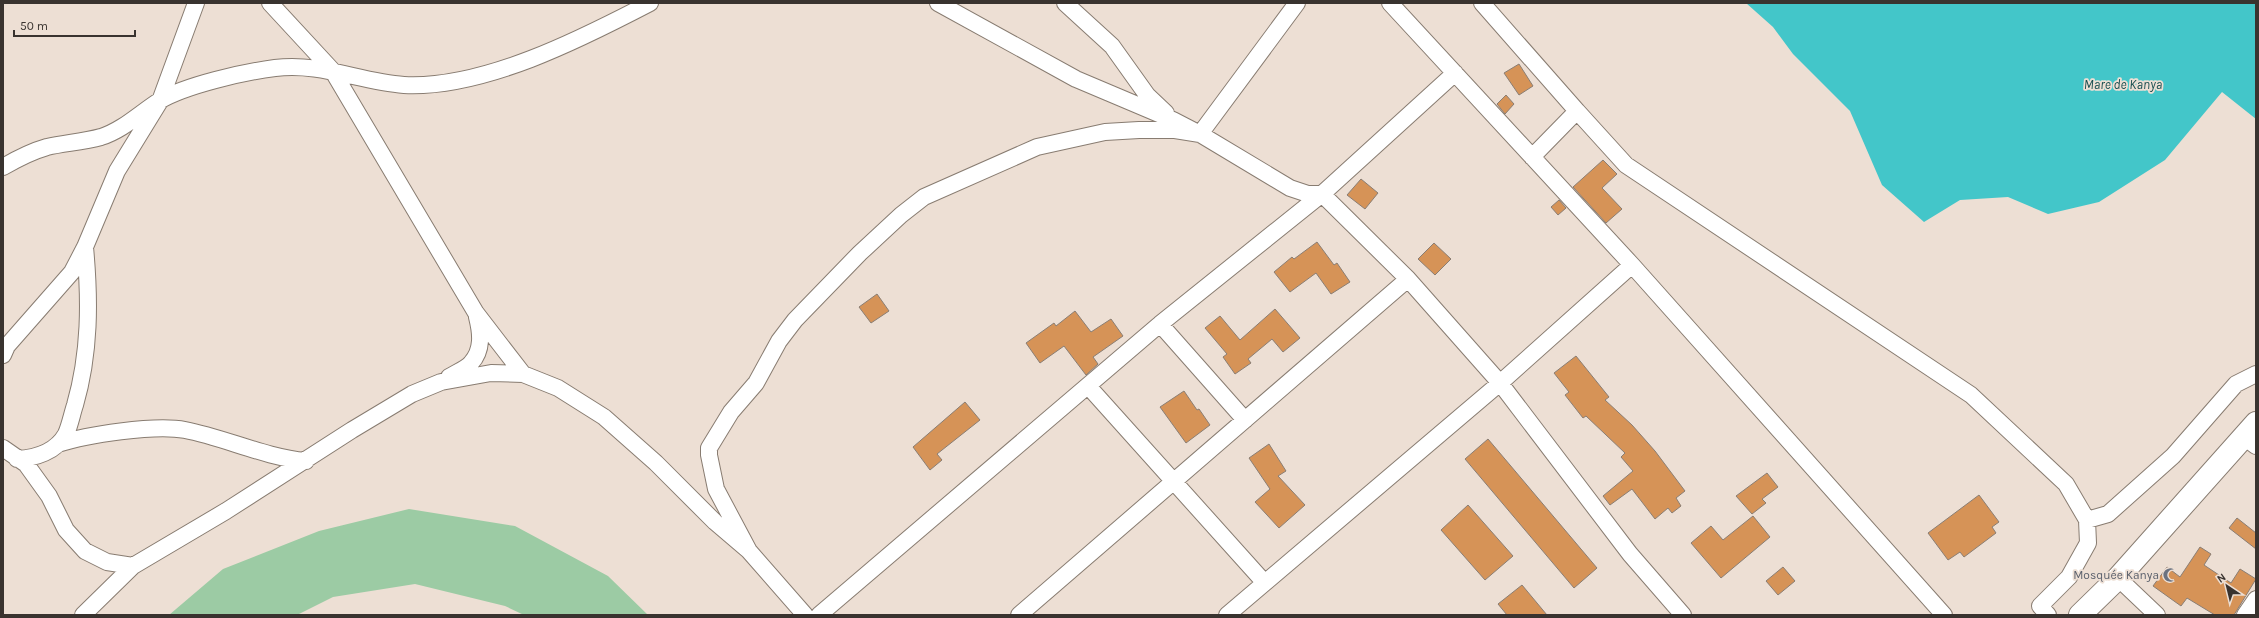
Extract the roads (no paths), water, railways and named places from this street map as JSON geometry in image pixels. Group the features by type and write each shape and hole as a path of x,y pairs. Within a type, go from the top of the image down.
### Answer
{"highway":[{"path":"2080,615 2118,578 2252,435"}],"street":[{"path":"3,355 7,346 72,272 86,247 117,171 160,100 196,3"},
{"path":"270,3 332,70 476,313 523,374"},
{"path":"286,3 298,33"},
{"path":"3,168 45,148 102,137 132,121 160,100 183,90 275,68 306,66 402,85 429,85 459,80 505,68 554,49 650,3"},
{"path":"938,3 1076,79 1173,120 1200,134 1290,188 1308,194 1322,194 1408,280 1500,383 1630,554 1683,615"},
{"path":"1065,3 1112,46 1147,95 1173,120"},
{"path":"1200,134 1297,3"},
{"path":"1390,3 1632,265 1944,615"},
{"path":"1482,3 1626,165 1971,395 2066,484 2087,520 2088,543 2069,578 2040,606 2048,615"},
{"path":"819,615 1160,324 1322,194 1455,73"},
{"path":"1532,157 1577,111"},
{"path":"749,551 716,489 709,448 731,412 756,383 779,340 795,320 901,215 924,197 1037,147 1104,132 1174,130 1200,134"},
{"path":"58,444 66,434 86,355 89,318 86,247"},
{"path":"1227,615 1500,383 1632,265"},
{"path":"1019,615 1408,280"},
{"path":"83,615 133,566 306,461 352,430 406,398 441,382 471,364 480,348 482,334 476,313"},
{"path":"1160,324 1245,420"},
{"path":"441,382 491,373 523,374 558,388 604,416 656,463 715,522 749,551 805,615"},
{"path":"2087,520 2108,514 2172,456 2236,384 2256,374"},
{"path":"1088,386 1264,582"},
{"path":"17,459 34,458 58,444 104,434 148,430 184,430 285,459 306,461"},
{"path":"3,448 26,464 40,482 66,530 85,551 107,562 133,566"},
{"path":"2118,578 2157,615"},
{"path":"2245,615 2256,599"}],"water":[{"name":"Mare de Kanya","path":"1746,3 2256,3 2256,119 2222,92 2165,160 2099,202 2048,214 2008,197 1960,200 1924,222 1882,185 1850,111 1793,54 1773,27"}],"place":[{"name":"Mosquée Kanya","path":"2170,575"}]}
